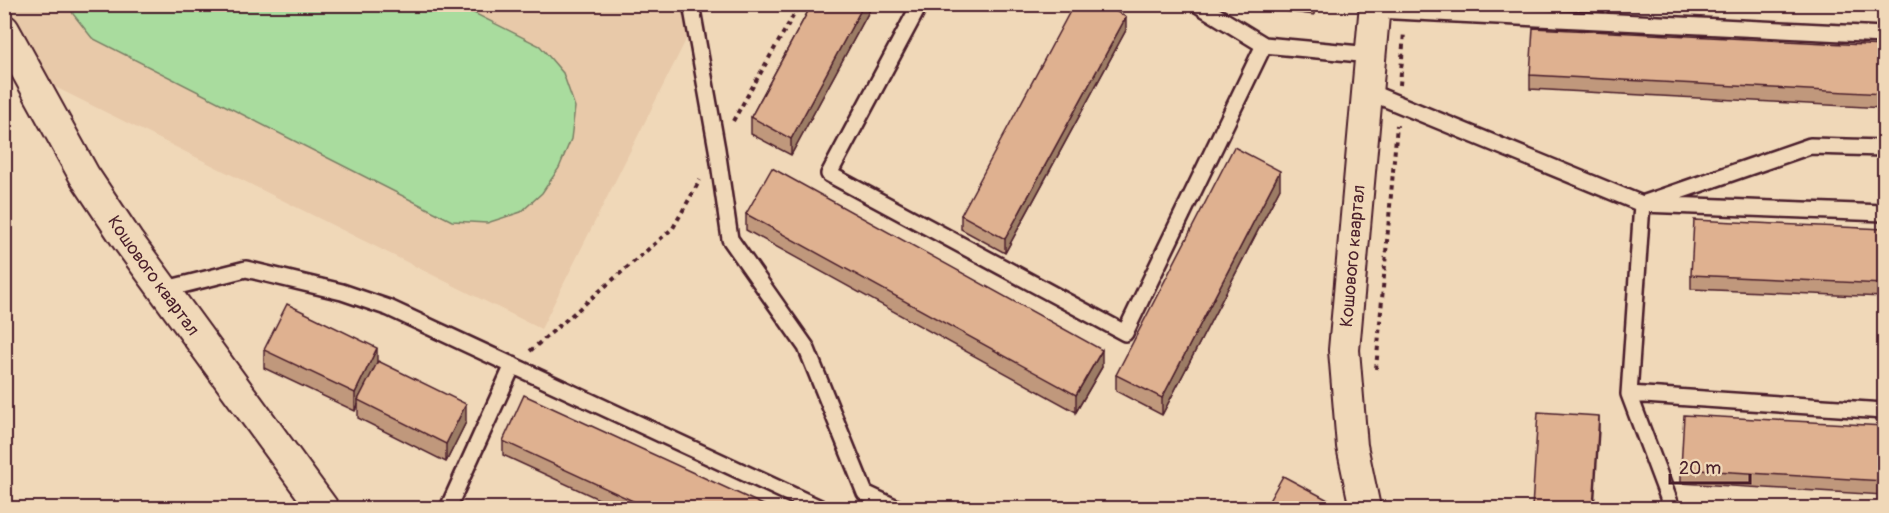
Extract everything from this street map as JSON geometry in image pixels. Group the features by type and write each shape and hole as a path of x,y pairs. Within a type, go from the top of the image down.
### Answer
{"street":[{"name":"Кошового квартал","path":"1365,508 1352,446 1344,350 1375,7"},
{"name":"Кошового квартал","path":"4,30 84,175 162,290 323,508"}],"lane":[{"path":"691,4 717,149 730,238 806,347 865,493 897,508"},
{"path":"920,4 829,174 1125,333 1264,45"},
{"path":"1197,4 1264,45 1371,55"},
{"path":"1375,7 1406,12 1884,35"},
{"path":"1369,92 1642,204 1884,213"},
{"path":"1642,204 1809,146 1884,148"},
{"path":"1642,204 1629,394 1672,508"},
{"path":"162,290 246,269 342,292 389,308 820,508"},
{"path":"448,508 513,365"},
{"path":"1629,394 1884,411"}],"path":[{"path":"513,365 674,228 800,4"},
{"path":"1376,370 1406,12"}],"shaded area":[{"path":"701,4 702,8 541,329 33,76 9,5"}],"green space":[{"path":"70,5 458,5 540,46 563,73 575,107 571,139 559,168 542,193 521,212 487,223 452,221 92,38 73,14"}],"building":[{"path":"812,4 864,4 791,139 751,117"},
{"path":"1074,4 1103,4 1126,17 1005,239 961,215"},
{"path":"1533,28 1884,46 1884,94 1530,75"},
{"path":"1234,147 1280,171 1162,398 1116,375"},
{"path":"772,168 1102,350 1076,395 746,214"},
{"path":"1694,220 1884,229 1884,284 1691,275"},
{"path":"287,304 377,348 355,393 264,350"},
{"path":"378,361 466,404 446,444 358,400"},
{"path":"524,395 770,508 648,508 503,441"},
{"path":"1538,412 1599,416 1593,508 1532,508"},
{"path":"1684,415 1884,426 1884,481 1681,469"},
{"path":"1283,476 1343,508 1265,508"}]}
